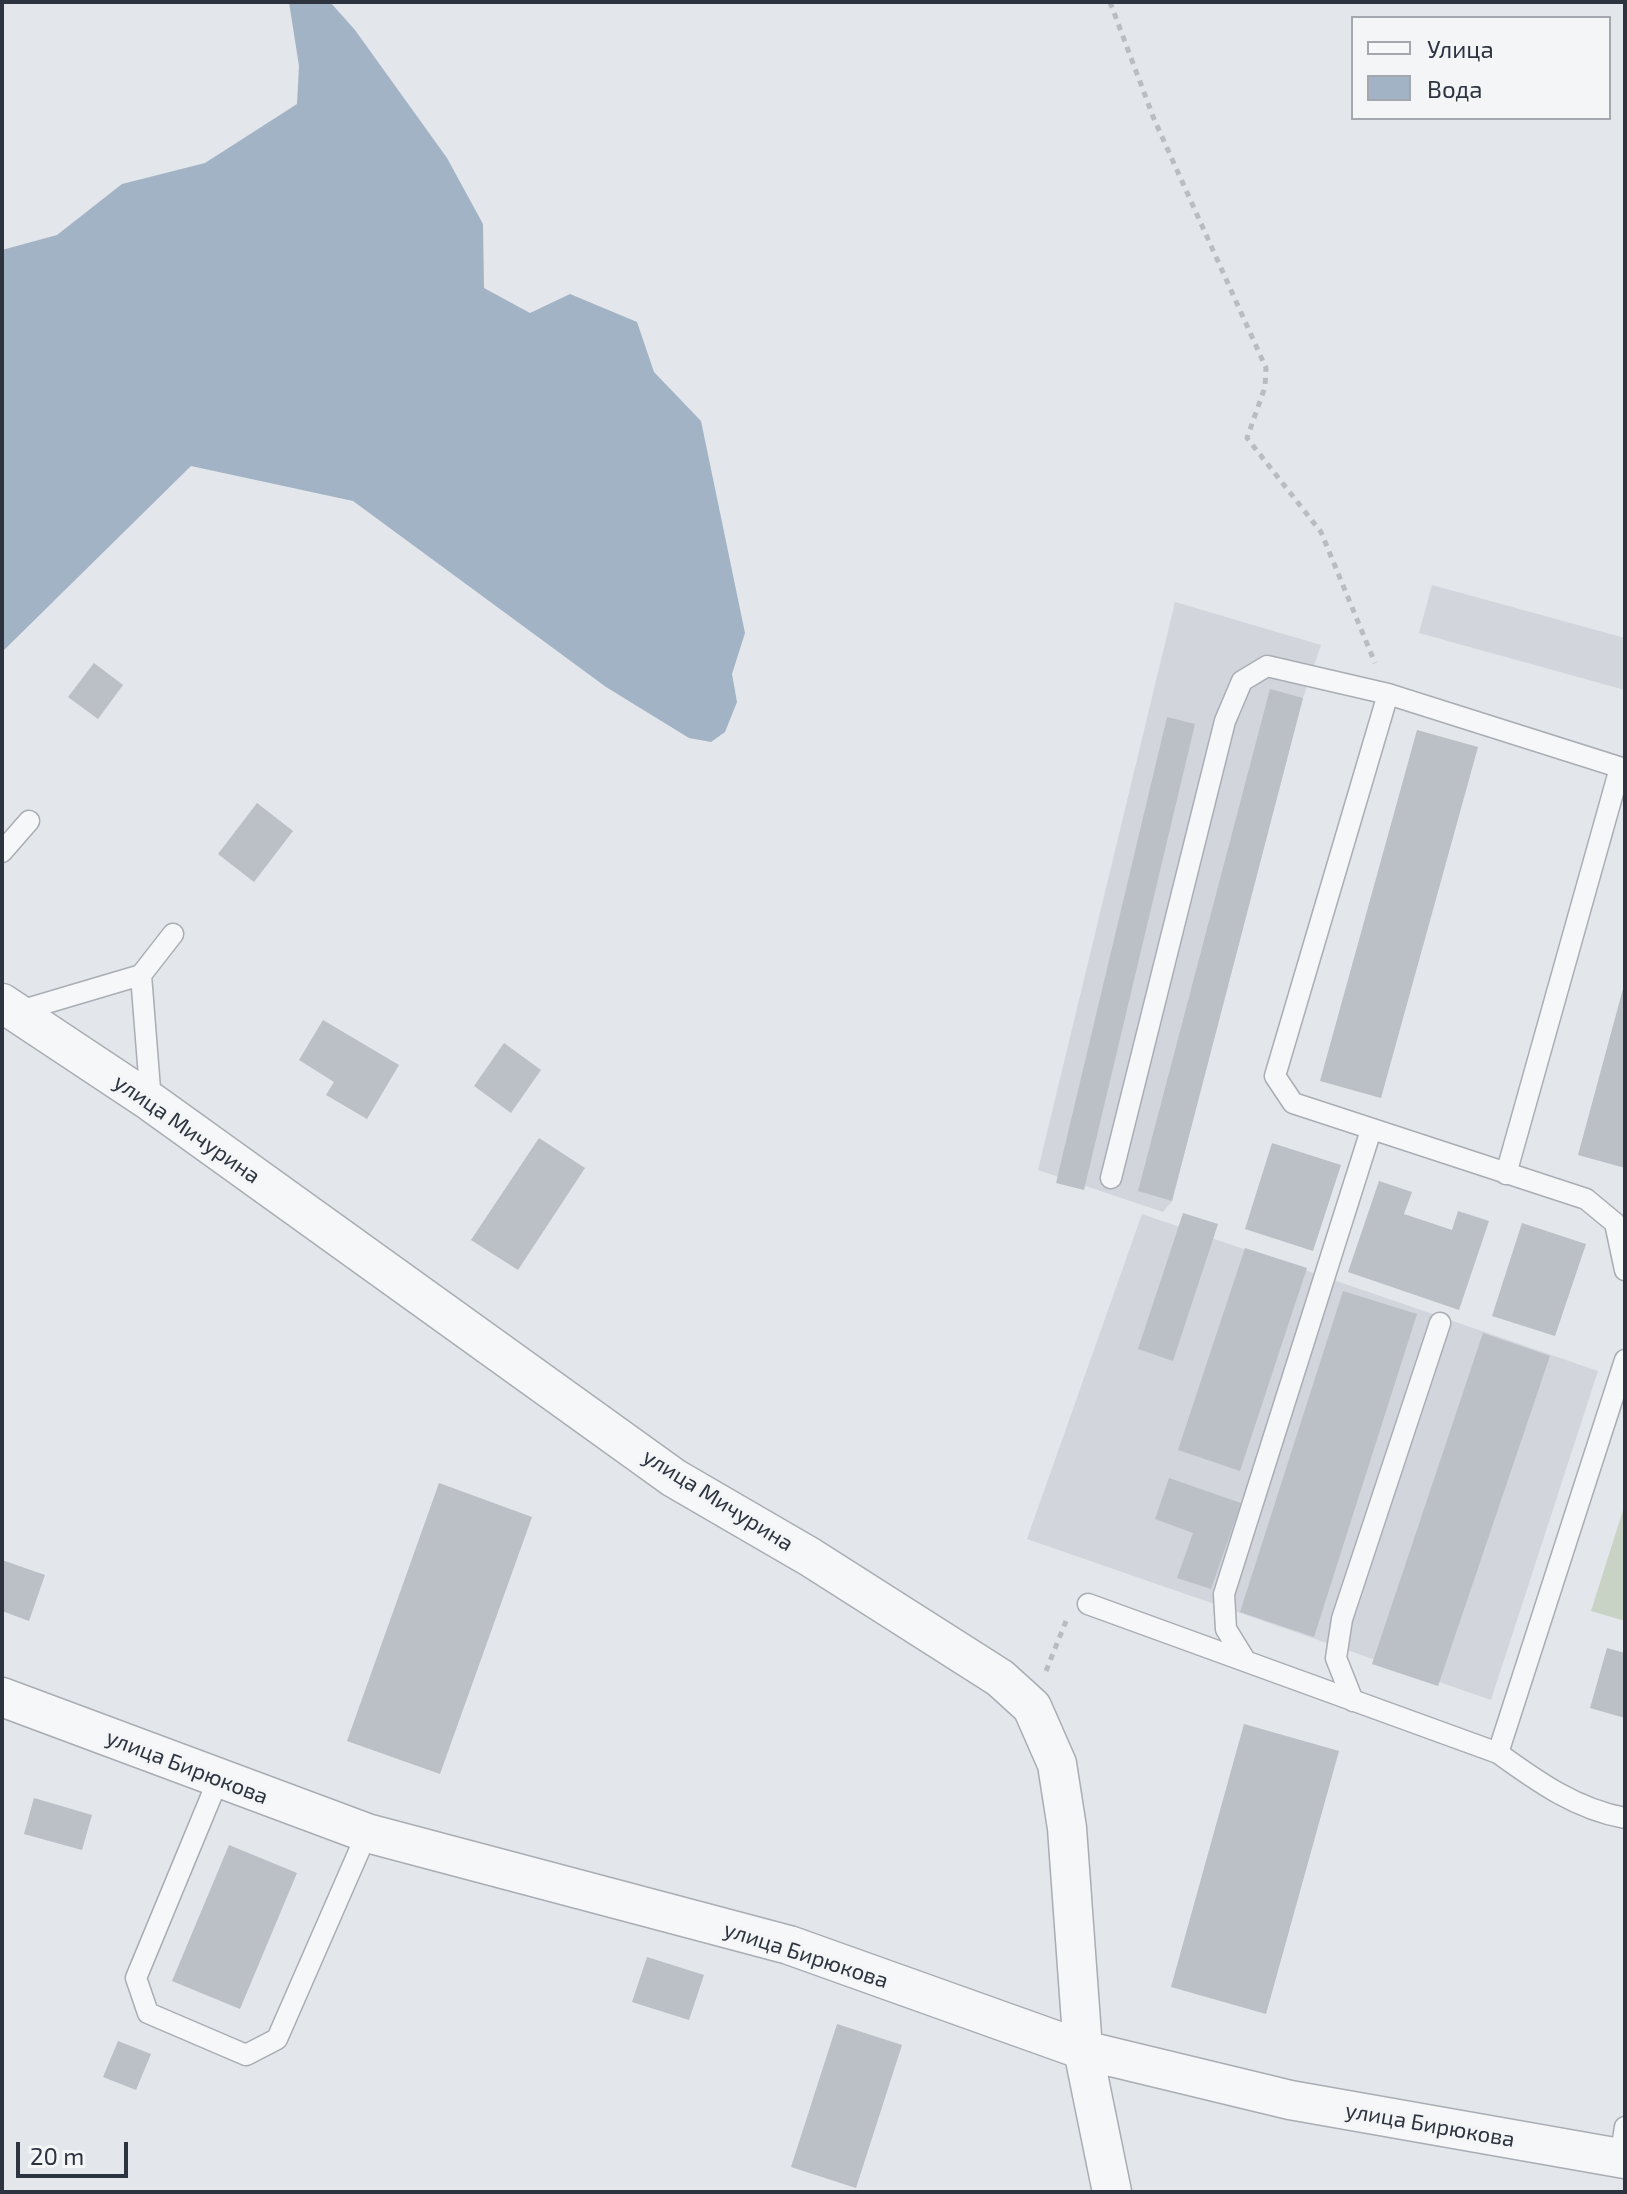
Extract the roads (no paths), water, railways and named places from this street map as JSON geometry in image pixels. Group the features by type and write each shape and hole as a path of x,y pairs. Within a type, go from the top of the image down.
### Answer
{"street":[{"name":"улица Мичурина","path":"9,1008 151,1102 674,1478 810,1557 1000,1678 1032,1707 1057,1764 1067,1828 1083,2050 1112,2192"},
{"name":"улица Бирюкова","path":"2,1697 367,1833 789,1945 1083,2050 1290,2100 1623,2148"}],"lane":[{"path":"1111,1178 1225,721 1242,681 1267,666 1388,694 1622,768 1506,1174"},
{"path":"1388,694 1275,1076 1293,1103 1586,1199 1615,1223 1625,1270"},
{"path":"2,852 29,821"},
{"path":"9,1008 141,975 173,934"},
{"path":"141,975 151,1102"},
{"path":"1245,1660 1226,1629 1224,1594 1371,1130"},
{"path":"1353,1701 1336,1658 1342,1619 1440,1323"},
{"path":"1498,1753 1625,1360"},
{"path":"1088,1604 1498,1753 1549,1790 1599,1813 1625,1818"},
{"path":"218,1780 136,1978 148,2013 246,2055 277,2039 367,1833"}],"water":[{"path":"289,2 330,2 355,30 447,158 483,224 484,288 530,313 570,294 637,322 654,372 701,421 745,633 732,674 737,702 725,732 711,742 689,738 606,687 353,501 191,466 2,652 2,250 57,235 122,184 205,163 297,104 299,66"}]}
